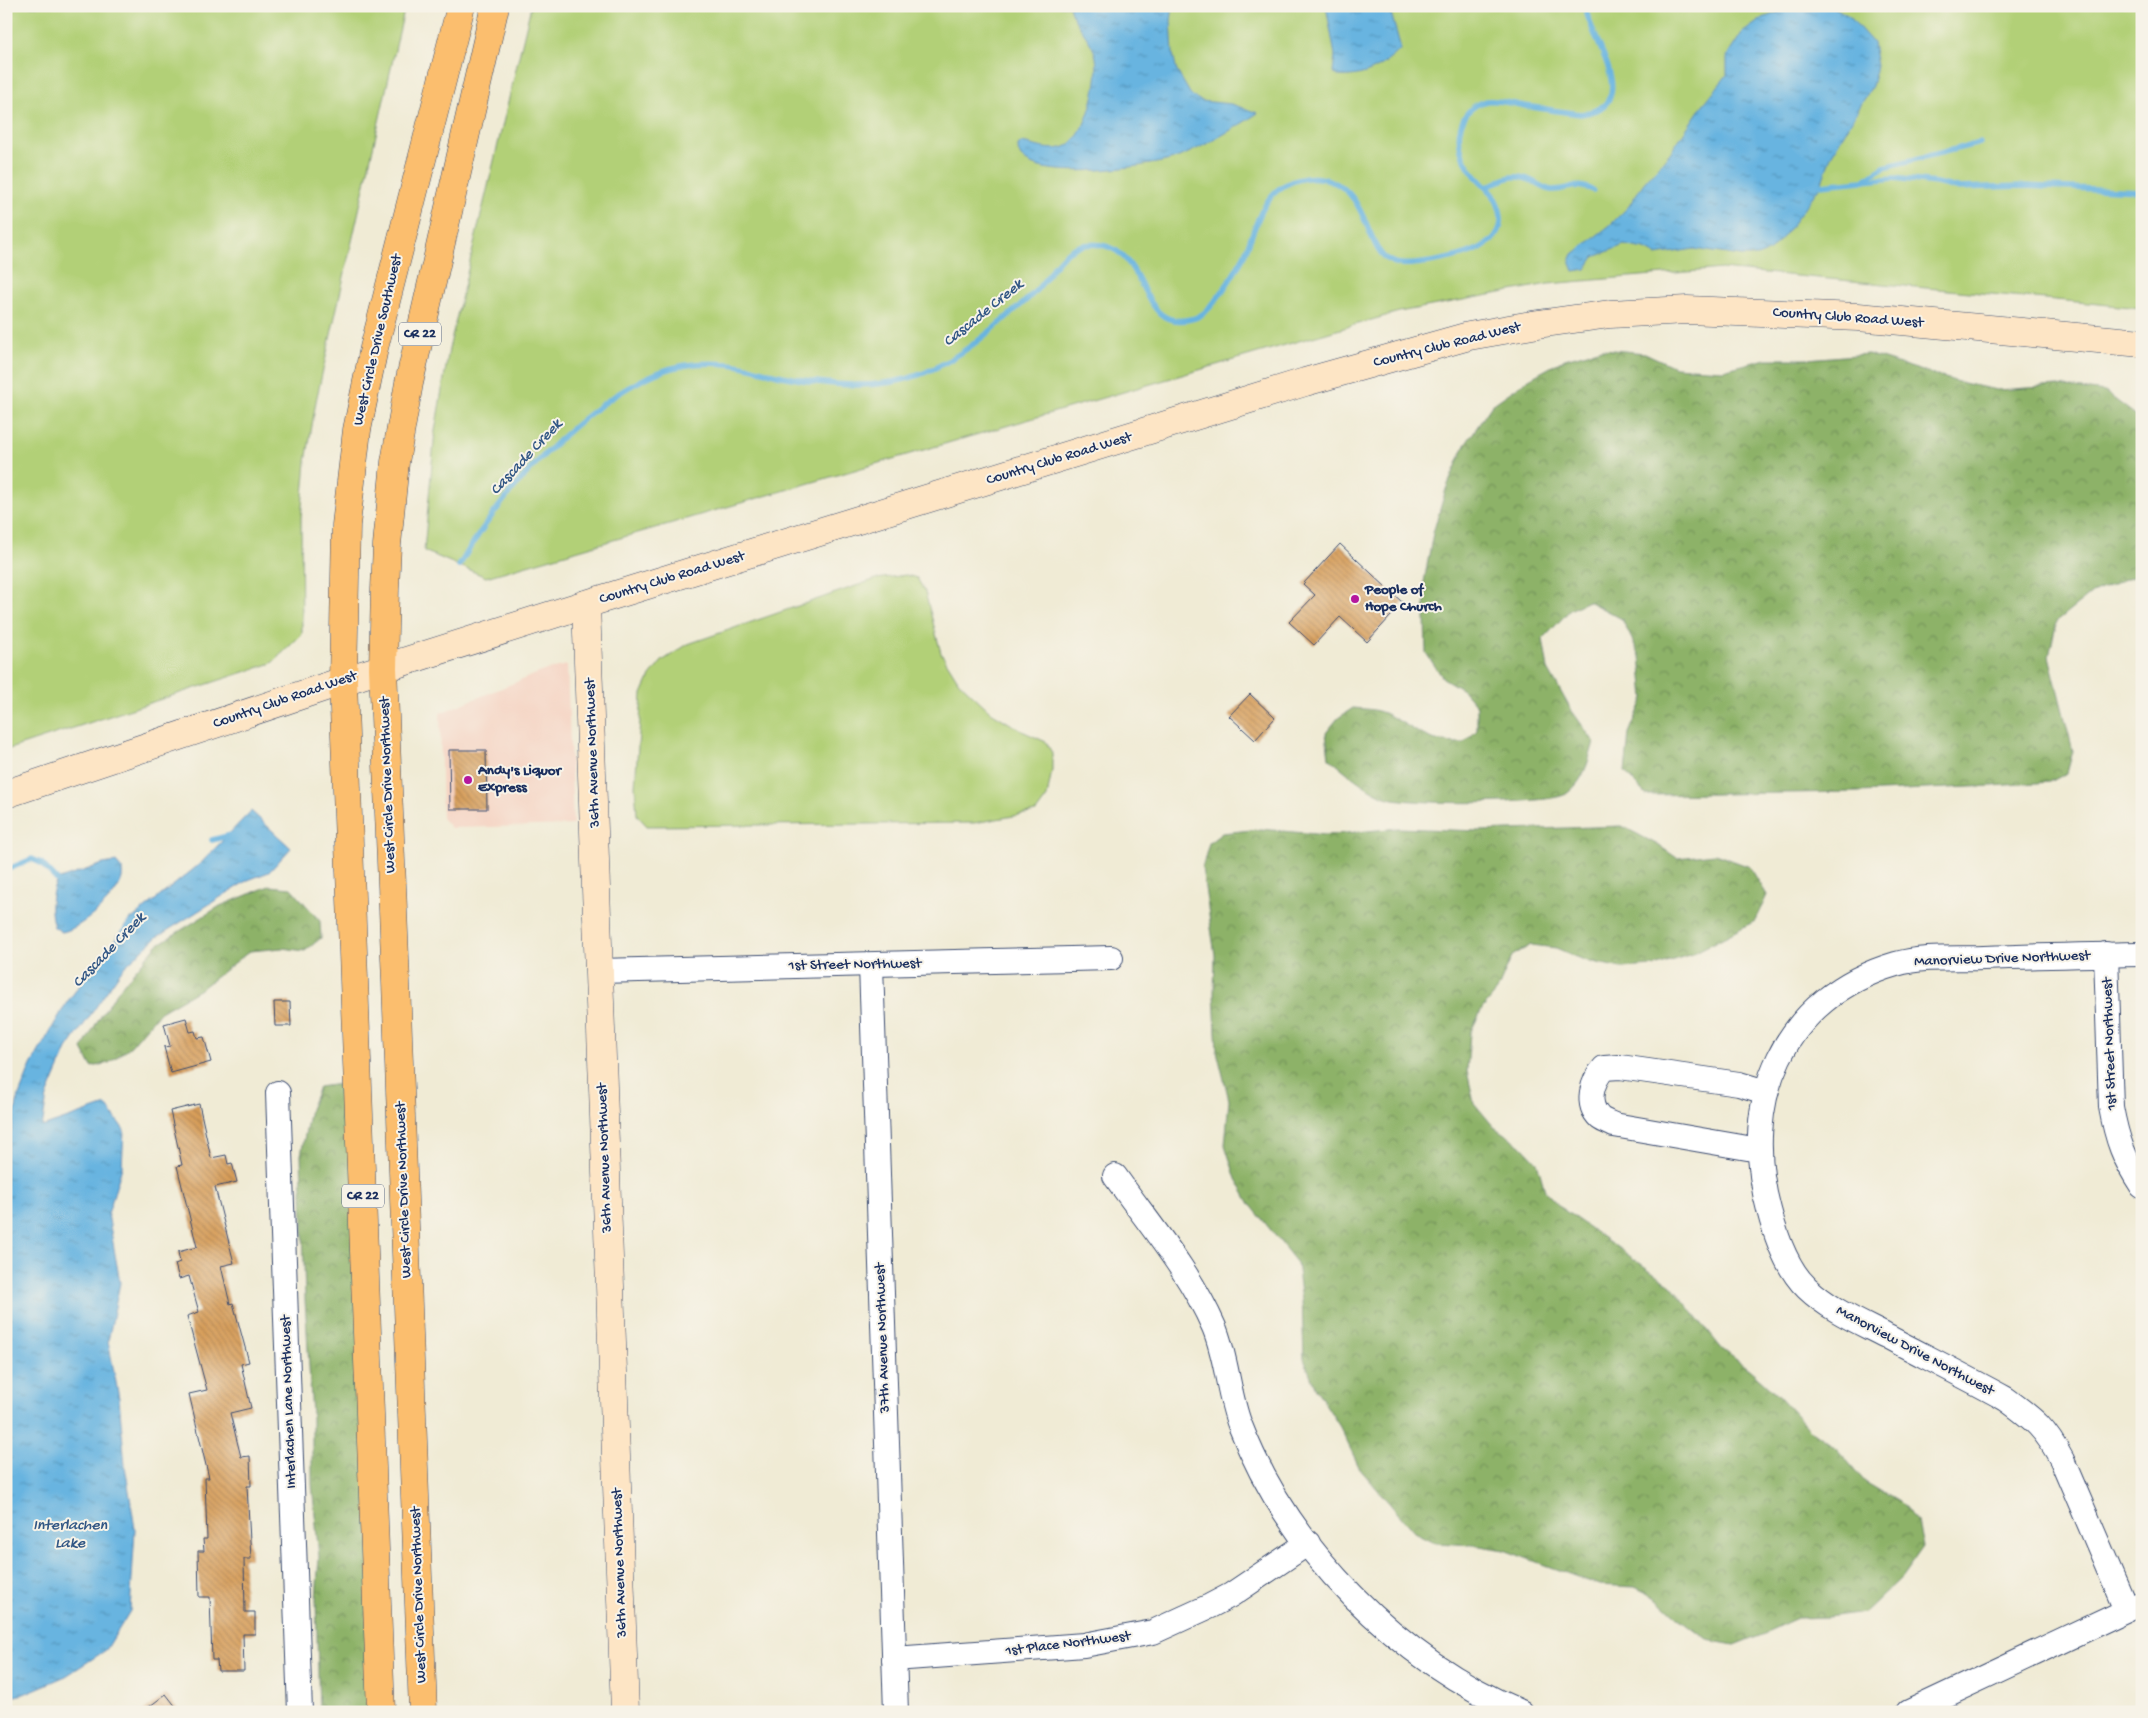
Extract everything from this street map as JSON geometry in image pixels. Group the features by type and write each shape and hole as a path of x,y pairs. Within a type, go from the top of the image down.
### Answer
{"main road":[{"name":"West Circle Drive Southwest","path":"343,681 346,525 357,430 374,348 461,6"},
{"name":"CR 22","path":"383,668 387,545 401,422 495,6"},
{"name":"Country Club Road West","path":"6,794 343,681 586,604 1314,380 1459,339 1538,324 1610,314 1687,310 1858,317 2142,343"},
{"name":"36th Avenue Northwest","path":"586,604 625,1712"},
{"name":"West Circle Drive Northwest","path":"383,668 398,1020 423,1712"},
{"name":"CR 22","path":"343,681 381,1712"}],"street":[{"name":"1st Street Northwest","path":"2106,954 2110,1107 2115,1131 2126,1162 2142,1186"},
{"name":"Manorview Drive Northwest","path":"2134,1606 2050,1437 2032,1418 1990,1390 1836,1310 1806,1287 1786,1257 1772,1223 1764,1192 1760,1150 1760,1122 1766,1092 1780,1055 1796,1028 1824,1001 1866,975 1898,964 1938,959 2142,954"},
{"name":"1st Street Northwest","path":"599,971 1111,958"},
{"name":"37th Avenue Northwest","path":"872,965 896,1712"},
{"path":"1760,1150 1614,1125 1601,1119 1593,1108 1592,1091 1595,1078 1604,1068 1620,1067 1739,1084 1766,1092"},
{"name":"Interlachen Lane Northwest","path":"278,1093 300,1712"},
{"path":"1115,1176 1197,1293 1214,1328 1239,1424 1254,1457 1278,1499 1308,1543 1344,1586 1410,1648 1486,1705 1521,1712"},
{"name":"1st Place Northwest","path":"894,1659 1084,1645 1153,1632 1231,1595 1308,1543"},
{"path":"1909,1712 2134,1606"}],"shaded area":[{"path":"567,665 573,825 451,828 442,818 440,713 546,670"}],"green space":[{"path":"6,6 405,6 316,401 306,462 301,518 302,634 272,663 6,750"},
{"path":"531,6 2142,6 2142,308 1722,269 1548,284 1399,312 486,577 424,551 435,431 449,349"},
{"path":"1602,349 1645,353 1675,367 1723,370 1766,359 1807,359 1868,354 1958,382 1997,390 2058,386 2105,392 2137,416 2142,425 2142,572 2092,593 2057,621 2049,656 2073,751 2067,773 2050,782 1992,786 1858,792 1646,795 1625,772 1629,733 1644,698 1640,656 1622,619 1588,601 1570,610 1543,639 1548,669 1570,708 1594,742 1581,778 1566,794 1554,798 1507,802 1477,803 1398,800 1385,797 1370,789 1329,758 1326,733 1338,718 1353,708 1384,713 1421,734 1451,743 1464,743 1477,730 1477,706 1463,690 1443,678 1426,653 1424,582 1433,533 1446,489 1465,445 1492,405 1529,379 1565,359"},
{"path":"906,575 917,578 925,592 941,653 959,682 991,712 1022,731 1046,742 1052,753 1052,770 1047,797 1036,812 974,823 647,826 637,815 635,786 642,694 650,676 662,661 688,644 876,579"},
{"path":"1622,826 1658,845 1677,858 1715,854 1750,867 1767,895 1755,921 1692,954 1654,966 1621,968 1584,960 1556,948 1531,945 1512,956 1497,991 1482,1009 1470,1033 1467,1071 1474,1103 1494,1127 1521,1145 1537,1162 1545,1191 1561,1208 1671,1285 1722,1349 1777,1394 1810,1430 1838,1450 1865,1482 1899,1502 1918,1523 1923,1547 1901,1578 1865,1612 1829,1617 1797,1618 1734,1645 1707,1640 1655,1597 1635,1587 1599,1585 1504,1550 1474,1545 1436,1543 1414,1532 1360,1469 1340,1427 1316,1389 1304,1359 1302,1300 1297,1263 1250,1204 1236,1179 1225,1145 1229,1100 1217,1051 1214,995 1215,955 1202,868 1209,843 1222,833 1261,829 1326,835 1398,828 1479,831"},
{"path":"269,886 291,888 320,921 321,938 305,951 282,948 250,951 202,988 159,1013 131,1046 109,1063 92,1067 82,1049 98,1020 120,988 157,945 220,906"},
{"path":"339,1084 353,1094 380,1712 319,1712 316,1599 319,1557 312,1484 312,1415 305,1300 301,1155 310,1109 319,1087"}],"water":[{"path":"1069,6 1173,6 1171,21 1173,54 1177,71 1191,95 1201,101 1231,104 1258,113 1191,152 1157,163 1085,171 1059,170 1037,166 1023,159 1018,146 1021,143 1056,149 1067,146 1075,140 1092,104 1097,75 1095,53"},
{"path":"1326,6 1389,6 1400,50 1379,67 1372,70 1356,75 1338,76 1333,72 1335,55"},
{"path":"1794,6 1832,6 1849,16 1873,43 1877,66 1872,86 1831,156 1821,185 1784,236 1770,251 1757,256 1741,256 1694,249 1656,255 1645,249 1624,245 1594,257 1586,269 1574,271 1570,261 1573,254 1609,226 1629,206 1643,184 1670,153 1702,106 1727,75 1727,56 1742,33 1763,18"},
{"name":"Interlachen Lake","path":"251,811 291,848 269,872 248,880 157,937 123,968 67,1049 47,1096 42,1127 106,1105 124,1130 122,1167 108,1214 120,1283 108,1341 119,1398 125,1466 135,1529 130,1611 106,1650 66,1676 24,1694 6,1698 6,1158 18,1098 31,1065 67,1002 129,921 201,863"},
{"path":"116,862 122,869 122,879 112,896 96,912 69,930 62,932 54,927 51,903 57,880 103,864"}],"building":[{"name":"People of Hope Church","path":"1340,544 1403,603 1367,642 1340,617 1314,645 1289,622 1315,595 1303,584"},
{"path":"1250,694 1275,718 1255,740 1229,716"},
{"name":"Andy's Liquor Express","path":"449,750 486,750 487,809 450,809"},
{"path":"274,1002 290,1002 291,1026 275,1026"},
{"path":"186,1018 190,1032 195,1031 197,1038 204,1037 211,1062 171,1073 164,1047 170,1046 164,1024"},
{"path":"199,1104 211,1158 226,1155 228,1164 232,1163 237,1182 215,1187 234,1263 221,1266 230,1304 233,1303 249,1362 241,1364 251,1408 230,1413 241,1457 250,1456 251,1486 247,1486 251,1559 244,1559 245,1612 255,1612 255,1634 243,1634 244,1671 218,1671 217,1660 212,1660 210,1597 199,1597 198,1551 204,1551 203,1539 207,1539 205,1478 209,1478 189,1394 207,1390 187,1316 199,1312 189,1276 179,1279 175,1264 180,1262 178,1252 197,1247 177,1166 182,1165 170,1111"},
{"path":"166,1694 180,1712 142,1712"}],"waterway":[{"name":"Cascade Creek","path":"459,566 496,510 544,455 599,407 628,388 665,370 692,364 719,363 741,366 782,376 836,384 872,384 907,379 937,367 973,345 1028,299 1063,256 1076,247 1084,245 1106,246 1121,254 1132,268 1149,300 1159,312 1172,320 1195,318 1211,306 1233,275 1242,260 1258,218 1269,199 1285,185 1308,178 1325,179 1340,185 1347,191 1357,204 1378,250 1384,257 1395,263 1430,262 1472,252 1494,238 1500,227 1501,214 1495,198 1476,177 1463,156 1459,135 1462,122 1471,109 1486,101 1500,101 1581,114 1600,108 1609,99 1612,85 1609,70 1585,6"},
{"path":"1866,179 1884,167 1980,143"},
{"path":"1487,187 1510,177 1521,177 1551,190 1576,186 1593,190"},
{"path":"1821,185 1894,178 1936,183 1957,188 2023,186 2142,191"},
{"path":"212,840 235,834"},
{"path":"6,870 32,859 41,863 57,880"}],"place":[{"name":"People of Hope Church","path":"1355,599"},
{"name":"Andy's Liquor Express","path":"468,780"}]}
